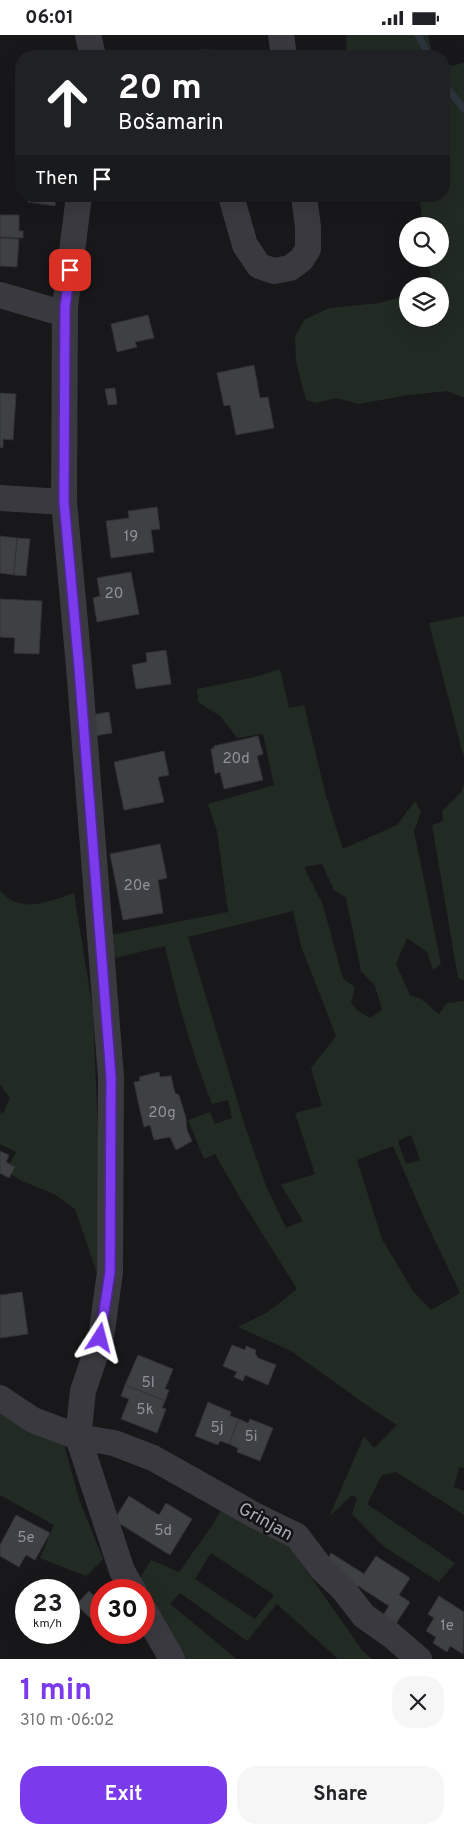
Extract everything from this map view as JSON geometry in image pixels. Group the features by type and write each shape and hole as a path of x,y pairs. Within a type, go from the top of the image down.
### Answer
{"street":[{"path":"88,35 92,50"},
{"path":"281,35 283,50"},
{"path":"78,202 65,314 64,502 79,667 111,1077 110,1272 100,1338 83,1391 78,1437 122,1571 127,1579"},
{"path":"232,202 245,245 259,266 274,271 290,268 302,260 308,249 308,227 305,202"},
{"path":"0,295 65,314"},
{"path":"0,499 64,502"},
{"name":"Grinjan","path":"0,1398 33,1420 78,1437 114,1443 153,1458 256,1516 297,1536 322,1569 343,1589 364,1616 391,1635 419,1659"},
{"path":"155,1629 172,1659"}],"shaded area":[{"path":"346,35 428,35 432,50 347,50"},
{"path":"464,62 464,398 448,391 408,395 359,404 336,398 316,403 306,400 296,362 295,337 304,320 329,308 380,303 399,297 399,327 449,327 449,277 431,277 429,267 449,267 449,217 422,217 420,202 450,202 450,65 453,66"},
{"path":"464,616 464,758 429,623"},
{"path":"280,669 289,708 304,705 326,796 343,849 397,825 415,801 421,812 414,831 441,964 433,970 427,952 407,938 396,964 410,995 421,999 439,1014 447,1003 464,1001 464,1468 459,1467 454,1487 464,1491 464,1515 396,1472 382,1475 367,1504 455,1563 439,1582 383,1546 352,1514 357,1498 352,1495 329,1517 364,1436 374,1448 397,1425 291,1351 238,1327 268,1312 297,1289 215,1154 204,1159 188,1120 210,1112 215,1124 232,1118 228,1100 212,1104 185,1026 165,946 115,958 112,950 100,937 228,912 217,831 208,804 274,785 263,734 237,738 220,716 198,702 197,689 255,677","holes":["322,864 334,890 346,898 361,971 375,986 382,1010 370,1018 358,1011 351,1003 355,987 343,979 323,905 304,867","293,911 301,946 336,1036 311,1068 322,1106 295,1113 315,1174 281,1185 303,1221 286,1228 266,1186 245,1126 188,937","411,1135 420,1160 406,1164 398,1141","393,1146 460,1293 431,1310 413,1291 382,1239 357,1160"]},
{"path":"464,784 464,980 458,978 432,825 443,821 442,811 461,792"},
{"path":"0,891 13,901 28,904 44,903 74,893 93,1011 103,1257 101,1285 75,1209 54,1194 20,1180 6,1171 16,1152 0,1144 0,1113 4,1112 10,1098 0,1084"},
{"path":"0,1408 64,1444 79,1499 103,1559 86,1576 40,1558 54,1525 0,1495"},
{"path":"224,1504 285,1540 362,1650 372,1659 338,1659 277,1604 247,1641 180,1593 170,1604 237,1659 179,1659 155,1616 155,1579 139,1579 151,1560 179,1572 214,1523","holes":["211,1553 274,1595 255,1619 195,1579"]}],"building":[{"path":"28,202 55,202 55,206"},
{"path":"0,215 19,215 19,231 23,231 23,238 0,237"},
{"path":"0,238 19,239 17,267 0,266"},
{"path":"148,315 154,338 135,342 137,347 117,352 111,324"},
{"path":"254,365 260,398 268,397 274,428 236,435 230,405 224,406 217,373"},
{"path":"115,388 117,404 108,405 105,389"},
{"path":"0,393 16,394 13,440 3,439 3,448 0,447"},
{"path":"157,507 160,529 151,530 154,552 111,558 106,521 129,518 128,511"},
{"path":"0,536 17,538 14,575 0,573"},
{"path":"17,538 30,539 26,576 14,575"},
{"path":"131,572 139,614 97,622 93,598 100,596 97,578"},
{"path":"0,599 42,601 39,654 14,653 15,638 0,637"},
{"path":"166,650 171,684 136,689 132,665 147,662 146,653"},
{"path":"109,712 112,733 94,736 91,715"},
{"path":"258,736 263,754 257,756 263,780 224,789 220,772 215,774 211,749 214,746"},
{"path":"164,751 169,775 158,777 164,802 124,810 114,762"},
{"path":"160,844 167,878 158,880 163,913 123,920 110,854"},
{"path":"159,1072 160,1077 171,1076 175,1093 179,1095 186,1118 187,1130 192,1141 176,1150 170,1137 154,1140 150,1125 144,1127 139,1106 134,1082 140,1081 139,1077"},
{"path":"0,1151 9,1155 6,1162 15,1167 9,1178 0,1173"},
{"path":"22,1292 28,1334 0,1338 0,1295"},
{"path":"232,1345 245,1350 246,1346 256,1350 255,1353 258,1358 276,1365 268,1385 245,1375 243,1381 234,1377 237,1372 223,1366"},
{"path":"138,1355 173,1369 165,1389 169,1390 165,1401 125,1385"},
{"path":"125,1385 165,1401 162,1408 166,1409 157,1433 121,1419 129,1399 121,1396"},
{"path":"208,1402 231,1412 230,1416 239,1419 229,1444 220,1441 218,1445 195,1436"},
{"path":"239,1419 248,1423 250,1419 273,1428 260,1461 237,1452 238,1448 229,1444"},
{"path":"129,1496 159,1515 166,1503 192,1519 170,1555 114,1520"},
{"path":"16,1515 50,1533 35,1560 26,1555 19,1567 0,1556 0,1545"},
{"path":"331,1553 364,1574 376,1556 410,1578 399,1595 410,1602 395,1625 382,1617 389,1606 358,1586 356,1588 324,1567"},
{"path":"90,1592 90,1618 80,1609 80,1601"},
{"path":"439,1596 464,1612 463,1654 450,1646 447,1652 433,1643 436,1637 426,1631 434,1618 428,1614"}],"waterway":[{"path":"418,35 426,50"},
{"path":"450,92 464,109"}],"route":[{"path":"70,270 65,307 64,502 79,667 111,1077 110,1272 100,1338"}]}
